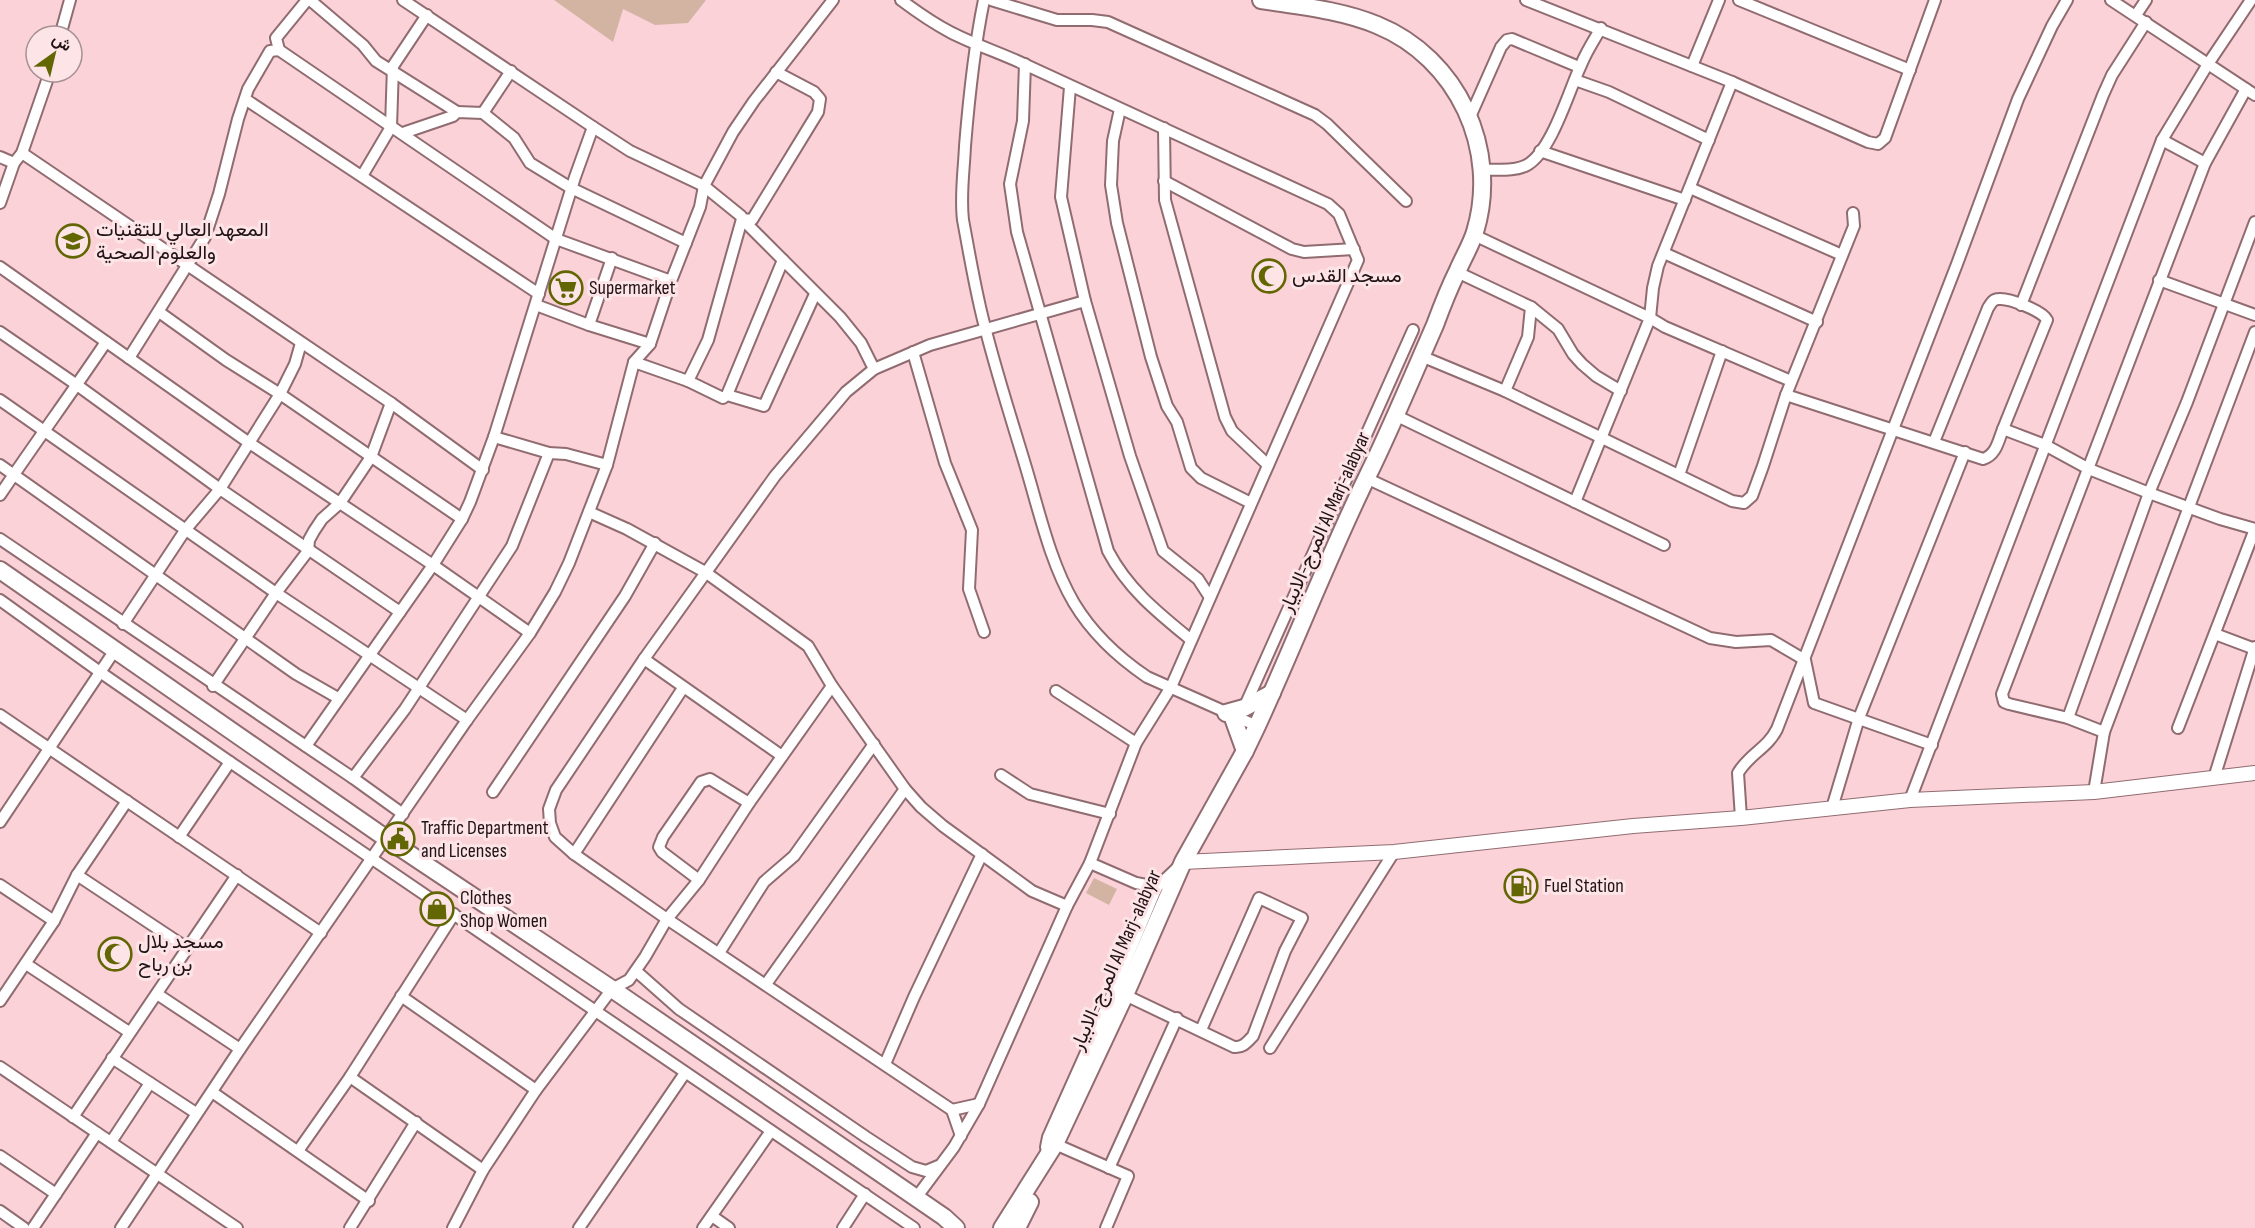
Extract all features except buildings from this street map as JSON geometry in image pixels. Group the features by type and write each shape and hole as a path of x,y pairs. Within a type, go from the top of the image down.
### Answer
{"main road":[{"name":"المرج-الابيار Al Marj-alabyar","path":"1005,1227 1046,1168 1050,1153 1125,995 1183,862 1245,752 1366,478 1396,417 1456,272 1474,235 1483,191 1477,139 1470,117 1442,71 1417,48 1392,33 1352,17 1261,0"},
{"path":"0,570 387,838 612,988 950,1223 967,1228"},
{"path":"1245,752 1234,712 1272,693"}],"street":[{"path":"63,24 70,0"},
{"path":"279,50 276,38 308,0 363,45 376,61 392,72 457,112 483,113 514,138 530,163 571,188 686,243"},
{"path":"403,0 512,71 592,128 630,151 704,186 741,216 840,317 861,344 874,369"},
{"path":"121,1228 158,1175 196,1113 467,720 530,633 570,563 590,512 607,465 633,362 650,344 671,281 700,207 704,186 733,132 776,72 833,0"},
{"path":"901,0 925,18 975,43 1328,204 1339,214 1358,260 1190,639 1171,687 1136,743 1089,863 1067,906 979,1104 961,1136 916,1198"},
{"path":"984,0 975,43 962,202 963,220 985,330 1042,524 1058,569 1074,603 1093,629 1120,656 1148,677 1234,712 1257,726"},
{"path":"991,0 1057,20 1108,22 1315,115 1406,201"},
{"path":"1526,0 1601,28 1868,142 1878,144 1885,138 1935,0"},
{"path":"1692,66 1719,0"},
{"path":"1739,0 1910,70"},
{"path":"1741,818 1738,773 1755,752 1772,739 1805,660 2018,99 2052,26 2067,0"},
{"path":"2104,732 2068,718 2009,704 2004,702 2002,694 2205,163 2250,92 2111,0"},
{"path":"2136,15 2146,0"},
{"path":"1910,800 2162,140 2208,63 2251,0"},
{"path":"362,176 392,127 393,66 427,15"},
{"path":"2021,305 2103,95 2112,75 2146,22"},
{"path":"1481,170 1512,169 1526,165 1540,151 1561,114 1580,67 1601,28"},
{"path":"1470,117 1501,47 1507,40 1512,39 1580,67"},
{"path":"129,358 205,237 245,99 258,70 270,51 279,50 556,239 671,281"},
{"path":"1025,64 1023,121 1011,172 1010,194 1017,232 1073,434 1108,551 1114,564 1142,599 1190,639"},
{"path":"483,113 512,71"},
{"path":"742,219 752,220 818,112 820,99 814,92 776,72"},
{"path":"1575,81 1609,93 1709,140"},
{"path":"1575,502 1650,318 1655,277 1732,82"},
{"path":"0,203 14,163 22,153 46,84"},
{"path":"1070,87 1061,196 1085,302 1130,456 1163,551 1198,579 1209,596"},
{"path":"245,99 362,176 537,300 589,326 650,344"},
{"path":"1120,109 1113,141 1111,185 1117,223 1151,357 1167,406 1177,422 1191,468 1202,478 1251,503"},
{"path":"403,133 453,116 457,112"},
{"path":"306,746 433,565 462,519 483,470 592,128"},
{"path":"1164,128 1165,200 1225,417 1232,431 1268,465"},
{"path":"2162,140 2205,163"},
{"path":"1540,151 1685,200"},
{"path":"22,153 391,403 483,470"},
{"path":"0,157 14,163"},
{"path":"1164,181 1292,249 1304,252 1354,249"},
{"path":"1690,188 1842,255"},
{"path":"1421,356 1505,391 1732,501 1741,503 1748,501 1763,466 1791,381 1817,322 1854,226 1853,213"},
{"path":"688,381 708,340 742,219"},
{"path":"2068,718 2149,493 2187,402 2255,222"},
{"path":"1474,235 1665,327 1791,381"},
{"path":"1664,253 1817,322"},
{"path":"589,326 612,258"},
{"path":"633,362 688,381 723,398 727,395 783,260"},
{"path":"0,267 248,442 340,502 530,633"},
{"path":"1456,272 1531,307 1558,328 1573,354 1582,364 1596,376 1622,391"},
{"path":"2159,280 2255,315"},
{"path":"727,395 764,406 815,294"},
{"path":"1786,395 1893,431 1983,459 1988,458 1995,450 2047,320 2041,313 2001,299 1992,302 1934,442"},
{"path":"961,1136 952,1110 574,854 555,837 550,824 549,809 556,790 705,572 775,476 846,392 874,369 913,352 1085,302"},
{"path":"1505,391 1528,337 1531,307"},
{"path":"159,312 226,360 280,394 462,519"},
{"path":"1234,712 1326,521 1413,330"},
{"path":"0,332 308,551 400,612"},
{"path":"2094,792 2104,732 2255,332"},
{"path":"0,495 106,342"},
{"path":"123,624 186,529 220,489 280,394 295,364 301,343"},
{"path":"1679,475 1722,351"},
{"path":"913,352 945,463 972,530 969,589 984,632"},
{"path":"0,400 276,593 370,653 467,720"},
{"path":"213,686 276,593 308,551 309,540 314,531 340,502 371,457 391,403"},
{"path":"1396,417 1664,545"},
{"path":"2003,429 2045,445 2089,469 2149,493 2255,529 2178,728"},
{"path":"494,436 549,453 566,454 607,465"},
{"path":"1832,808 1859,718 1965,452"},
{"path":"353,778 419,687 512,546 549,453"},
{"path":"0,465 296,674 338,698"},
{"path":"1366,478 1710,638 1736,642 1771,640 1805,660 1814,703 1932,746"},
{"path":"590,512 655,543 705,572 808,646 832,686 905,789 943,826 1032,891 1067,906"},
{"path":"1326,521 1344,528"},
{"path":"0,539 403,814"},
{"path":"493,792 625,596 655,543"},
{"path":"0,600 230,762 914,1228"},
{"path":"2214,778 2255,648 2215,634"},
{"path":"0,822 114,650"},
{"path":"644,660 782,756"},
{"path":"454,1228 483,1170 536,1090 612,988 629,980 636,971 667,919 699,880 749,803 832,686"},
{"path":"574,854 683,688"},
{"path":"1056,691 1136,743"},
{"path":"0,715 321,933"},
{"path":"719,953 764,882 794,856 874,744"},
{"path":"179,837 230,762"},
{"path":"1106,1228 1128,1176 1109,1168 1050,1153 1046,1147 1048,1137 1113,992 1157,886 1183,862 1394,852 1633,826 1741,818 1910,800 2094,792 2255,773"},
{"path":"1001,775 1029,794 1110,814"},
{"path":"699,880 662,852 659,847 660,843 701,782 706,779 711,779 749,803"},
{"path":"766,984 905,789"},
{"path":"0,1001 54,921 77,875 127,801"},
{"path":"1270,1048 1394,852"},
{"path":"885,1064 982,854"},
{"path":"1089,863 1136,883 1157,886"},
{"path":"77,875 187,948"},
{"path":"74,1117 129,1032 237,875"},
{"path":"0,885 54,921"},
{"path":"1125,995 1234,1047 1239,1047 1253,1036 1285,951 1302,918 1258,898 1201,1030"},
{"path":"298,1151 350,1077 454,914"},
{"path":"26,964 129,1032"},
{"path":"636,971 679,1009 912,1167 926,1171 941,1164"},
{"path":"157,994 240,1050"},
{"path":"401,996 536,1090"},
{"path":"1109,1168 1177,1018"},
{"path":"112,1058 196,1113"},
{"path":"0,1066 232,1227"},
{"path":"579,1228 685,1073"},
{"path":"350,1077 483,1170"},
{"path":"111,1142 150,1083"},
{"path":"212,1092 369,1201"},
{"path":"952,1110 979,1104"},
{"path":"350,1228 369,1201 416,1122"},
{"path":"703,1228 771,1131"},
{"path":"33,1228 98,1132"},
{"path":"0,1156 56,1194"},
{"path":"843,1228 865,1194"},
{"path":"0,1211 24,1228"},
{"path":"712,1216 729,1228"}],"shaded area":[{"path":"554,0 706,0 688,23 655,25 623,9 613,42"},
{"path":"1094,878 1117,889 1109,905 1086,893"}],"place":[{"name":"المعهد العالي للتقنيات والعلوم الصحية","path":"73,241"},
{"name":"مسجد القدس","path":"1269,276"},
{"name":"Supermarket","path":"566,288"},
{"name":"Traffic Department and Licenses","path":"398,839"},
{"name":"Fuel Station","path":"1521,886"},
{"name":"Clothes Shop Women","path":"437,909"},
{"name":"مسجد بلال بن رباح","path":"115,954"}]}
